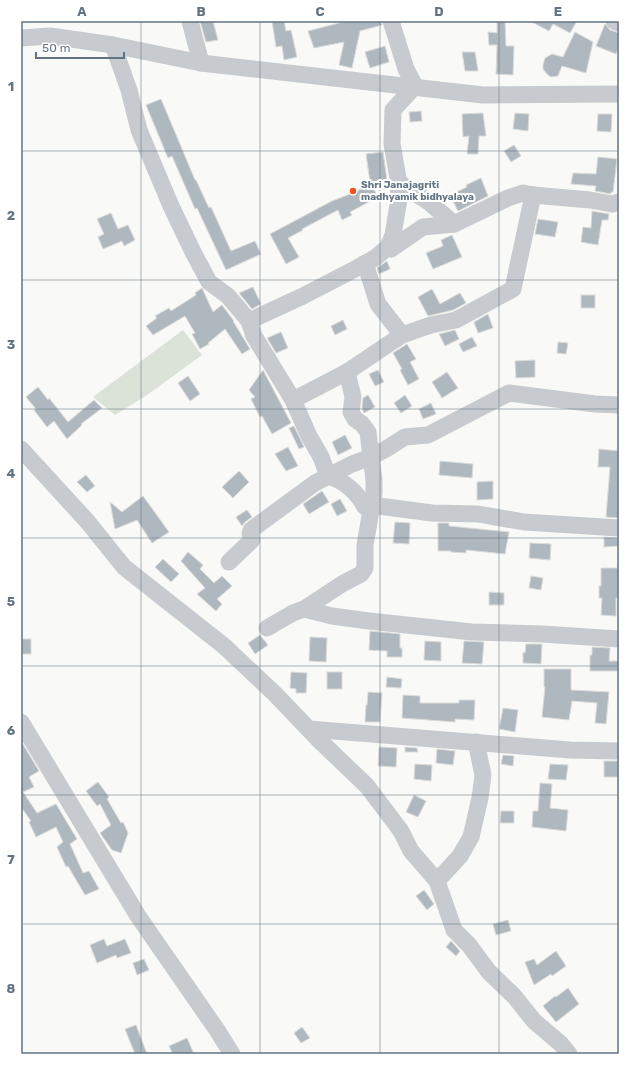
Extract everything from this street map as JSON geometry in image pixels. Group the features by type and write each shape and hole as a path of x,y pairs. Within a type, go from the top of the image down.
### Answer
{"street":[{"path":"190,21 201,63"},
{"path":"391,21 406,69 415,86"},
{"path":"614,21 619,23"},
{"path":"21,38 50,36 113,45 201,63 415,86 483,95 619,94"},
{"path":"113,45 129,90 139,130 182,229 209,282 228,296 249,321 254,336 293,400 309,436 321,457 328,476"},
{"path":"249,321 303,296 365,264 388,247 392,235 399,199 392,144 393,110 415,86"},
{"path":"398,182 429,202 454,224"},
{"path":"388,247 392,249 423,227 454,224 508,198 523,193 590,200 612,204 619,202"},
{"path":"293,400 347,372 402,335 431,325 456,320 514,289 533,195"},
{"path":"365,264 378,304 402,335"},
{"path":"267,628 293,613 304,610 342,584 361,574 365,568 365,545 374,494 374,480 368,432 362,424 355,419 351,412 353,398 347,372"},
{"path":"229,562 252,540 250,534 251,530 315,483 371,457 405,437 428,435 509,394 595,404 619,404"},
{"path":"21,449 87,521 124,567 224,646 276,694 309,729 368,786 401,831 411,851 437,881 454,930 469,945 489,972 514,996 534,1021 561,1044 568,1054"},
{"path":"328,476 336,478 353,491 365,507 371,505 432,513 478,514 524,522 619,528"},
{"path":"304,610 368,621 472,632 542,634 619,639"},
{"path":"21,722 138,916 232,1054"},
{"path":"309,729 570,750 619,751"},
{"path":"437,881 460,856 471,837 480,798 483,775 476,742"}],"shaded area":[{"path":"183,330 202,355 147,395 115,415 93,397"}],"building":[{"path":"200,21 213,21 218,40 206,42"},
{"path":"272,21 284,21 286,31 291,30 297,57 284,60 282,46 276,47"},
{"path":"347,21 381,21 382,25 360,31 352,68 339,65 344,42 314,48 308,31"},
{"path":"497,21 505,21 506,46 514,46 513,75 496,74 497,45 489,45 488,32 497,33"},
{"path":"530,21 577,21 570,33 553,24 549,31"},
{"path":"605,24 610,30 619,33 619,47 616,54 596,46"},
{"path":"575,32 593,42 586,73 562,66 558,76 551,77 543,69 545,58 552,54 563,57"},
{"path":"385,46 389,62 370,68 365,52"},
{"path":"462,52 475,52 478,71 465,71"},
{"path":"161,99 195,180 209,208 211,207 231,251 255,241 261,254 226,270 197,208 195,209 172,156 168,158 146,105"},
{"path":"421,111 422,121 410,122 409,112"},
{"path":"483,113 486,136 479,136 478,154 467,154 469,136 463,137 462,114"},
{"path":"515,113 529,114 528,131 513,129"},
{"path":"598,114 612,114 611,132 597,131"},
{"path":"514,145 521,156 511,162 504,151"},
{"path":"383,152 387,180 370,182 366,154"},
{"path":"598,157 617,159 613,192 611,192 611,194 595,191 596,186 571,184 573,173 596,174"},
{"path":"481,178 488,196 458,211 450,195"},
{"path":"371,184 378,197 350,212 352,215 342,220 338,210 288,238 299,257 286,264 270,234 332,201"},
{"path":"592,211 609,214 608,220 602,220 598,245 581,242 583,227 591,228"},
{"path":"111,213 118,229 128,225 135,240 124,246 122,241 103,249 98,237 104,234 97,219"},
{"path":"538,219 558,222 555,237 535,234"},
{"path":"452,235 462,257 433,269 426,253 443,246 441,240"},
{"path":"387,261 390,269 379,274 377,268"},
{"path":"253,287 261,304 252,309 239,293"},
{"path":"202,288 213,312 222,305 234,321 250,349 242,354 225,329 208,343 209,344 200,349 192,334 195,333 185,316 153,335 146,326 157,318 155,316 169,308 171,311 196,295 195,293"},
{"path":"432,289 440,304 460,293 466,303 453,310 428,316 418,297"},
{"path":"581,295 595,295 595,308 581,308"},
{"path":"488,314 493,328 478,333 474,322"},
{"path":"343,320 347,329 335,335 331,326"},
{"path":"455,330 459,339 445,346 439,334"},
{"path":"281,332 288,348 276,353 267,338"},
{"path":"472,337 477,346 463,352 459,344"},
{"path":"558,342 568,343 566,354 557,353"},
{"path":"407,344 416,359 410,362 419,379 408,385 400,370 402,369 393,353"},
{"path":"535,360 535,377 516,378 515,361"},
{"path":"263,370 291,423 272,434 262,416 260,417 251,399 255,397 249,390"},
{"path":"378,370 384,382 375,386 369,374"},
{"path":"447,372 458,388 442,398 432,382"},
{"path":"188,376 200,394 190,401 178,383"},
{"path":"38,387 68,422 94,400 102,408 81,424 82,425 67,439 54,421 47,427 34,410 36,409 26,397"},
{"path":"368,395 375,407 364,413 362,408 363,398"},
{"path":"405,395 412,406 401,413 394,403"},
{"path":"431,403 436,414 423,419 419,409"},
{"path":"294,426 304,447 299,449 289,428"},
{"path":"345,435 352,448 338,455 332,442"},
{"path":"288,447 298,466 286,471 275,454"},
{"path":"599,449 619,451 619,518 606,517 610,467 598,467"},
{"path":"440,461 473,464 472,478 439,475"},
{"path":"239,471 249,482 233,498 222,487"},
{"path":"86,475 95,486 87,492 77,482"},
{"path":"493,481 493,499 477,500 477,482"},
{"path":"322,491 329,502 309,514 303,504"},
{"path":"143,496 169,532 152,543 137,520 115,529 110,502 122,512"},
{"path":"340,499 347,511 337,516 331,504"},
{"path":"247,510 252,517 242,526 236,517"},
{"path":"395,522 410,523 409,544 393,543"},
{"path":"438,523 449,523 449,526 509,532 505,554 466,550 466,553 438,551"},
{"path":"604,537 618,538 619,546 604,547"},
{"path":"530,543 551,544 550,560 529,558"},
{"path":"188,552 203,565 200,569 214,583 222,576 232,586 217,599 222,604 216,611 197,594 205,588 181,561"},
{"path":"163,559 179,574 171,582 155,567"},
{"path":"601,568 619,568 619,598 616,598 616,616 601,615 602,598 599,598 599,586 601,586"},
{"path":"531,576 543,578 541,590 529,588"},
{"path":"489,592 504,593 504,605 489,605"},
{"path":"370,631 400,634 400,648 402,648 402,657 387,657 387,651 369,650"},
{"path":"260,635 268,645 255,654 248,643"},
{"path":"310,637 327,638 326,662 309,661"},
{"path":"21,639 31,639 31,654 21,654"},
{"path":"425,641 441,642 441,661 424,660"},
{"path":"464,641 484,642 482,664 462,663"},
{"path":"526,644 542,644 541,664 523,663 523,652 525,653"},
{"path":"592,647 610,648 609,661 619,661 619,671 590,671 590,655 592,655"},
{"path":"544,669 571,669 571,690 609,692 606,724 595,723 597,703 572,701 569,720 542,717 545,687"},
{"path":"291,672 307,673 306,693 296,693 296,689 290,688"},
{"path":"327,672 342,672 342,689 327,689"},
{"path":"387,677 402,679 401,688 386,687"},
{"path":"368,692 382,693 380,722 365,722"},
{"path":"403,695 420,696 420,703 459,703 459,700 475,700 474,720 455,719 455,722 402,718"},
{"path":"503,708 518,710 515,732 499,729"},
{"path":"21,741 39,771 29,777 34,787 23,792 37,813 56,804 77,839 70,844 83,873 89,871 99,889 85,895 68,866 66,867 57,847 63,842 56,827 36,837 29,822 31,821 21,807"},
{"path":"379,747 397,748 396,767 378,766"},
{"path":"405,747 417,748 418,752 405,752"},
{"path":"437,749 455,751 453,765 436,763"},
{"path":"503,755 514,756 513,766 501,764"},
{"path":"604,761 619,761 619,777 604,777"},
{"path":"415,764 432,765 431,781 414,779"},
{"path":"550,764 568,765 566,780 548,779"},
{"path":"98,782 109,797 107,799 121,823 123,822 128,833 121,853 112,850 100,833 111,825 100,804 97,806 86,791"},
{"path":"540,783 552,784 550,808 568,810 566,831 532,827 533,811 538,811"},
{"path":"414,795 426,801 418,817 406,812"},
{"path":"501,811 514,811 514,823 500,823"},
{"path":"424,890 434,904 427,910 416,896"},
{"path":"508,920 511,931 496,935 493,924"},
{"path":"104,939 107,946 125,939 131,953 117,958 116,955 97,963 90,945"},
{"path":"451,941 460,951 456,956 446,947"},
{"path":"556,951 566,966 552,976 551,974 534,985 525,962 534,959 537,965"},
{"path":"144,959 149,970 137,975 133,963"},
{"path":"568,988 579,1004 556,1022 543,1006"},
{"path":"136,1025 147,1054 135,1054 125,1029"},
{"path":"302,1027 310,1038 301,1043 294,1033"},
{"path":"187,1038 194,1054 173,1054 169,1046"}],"place":[{"name":"Shri Janajagriti madhyamik bidhyalaya","path":"353,191"}]}
